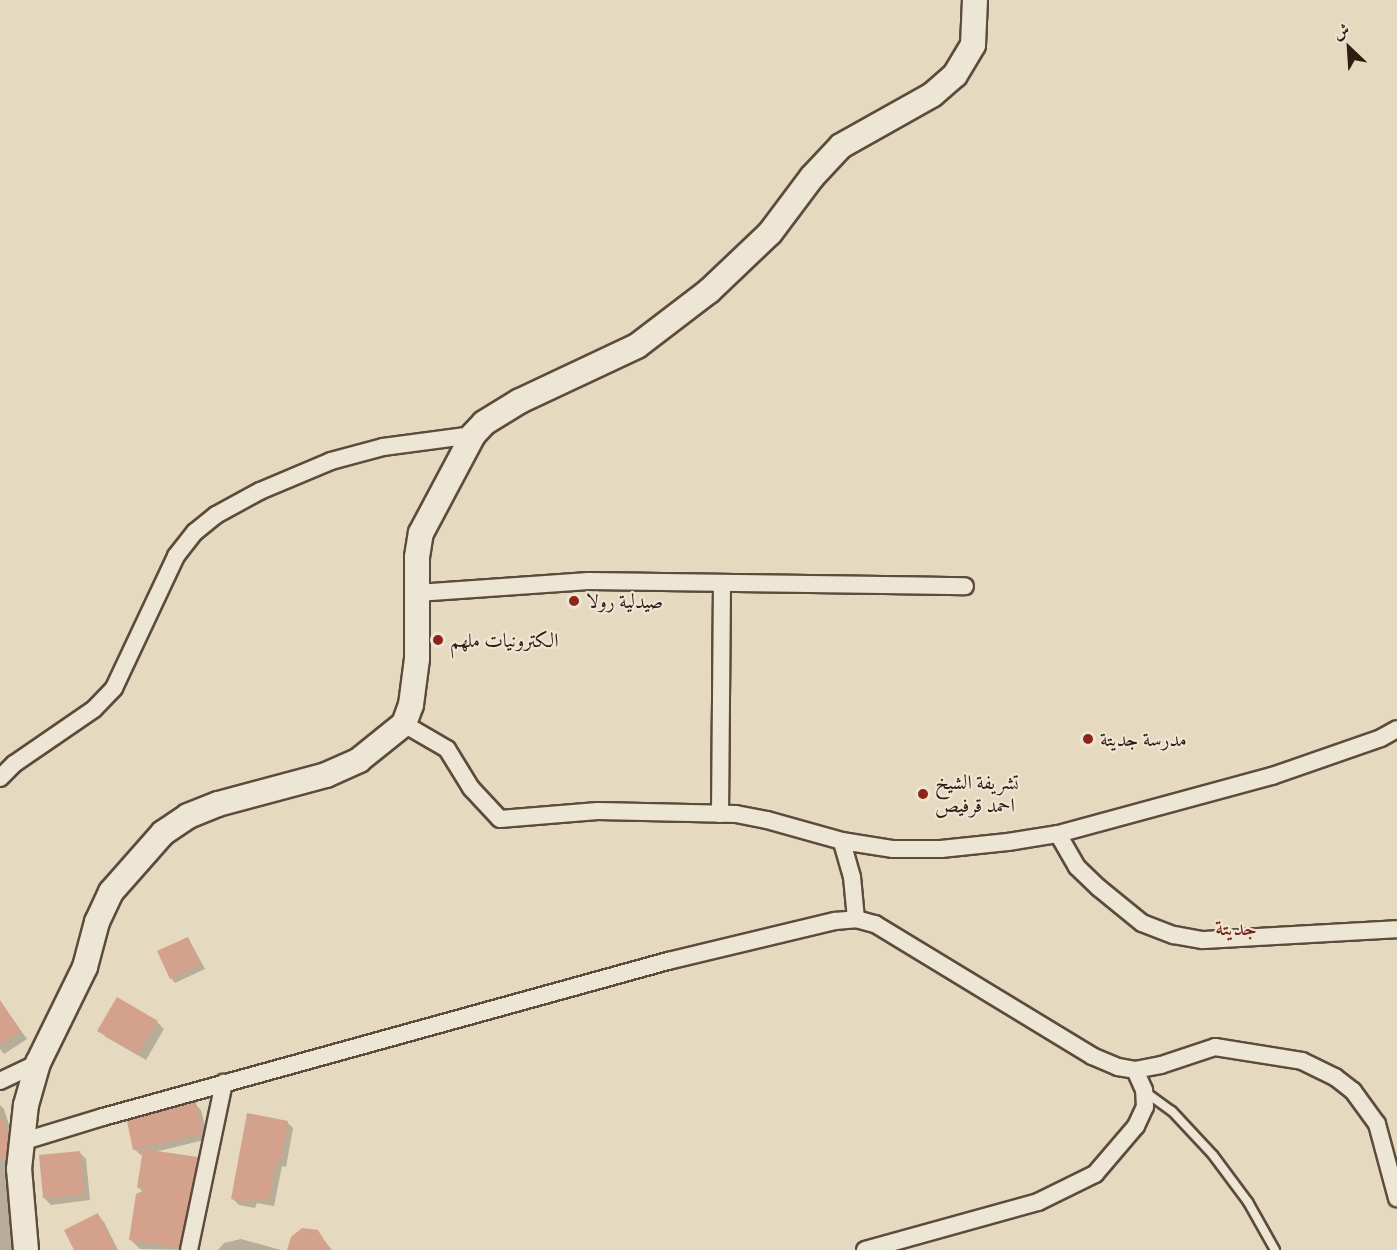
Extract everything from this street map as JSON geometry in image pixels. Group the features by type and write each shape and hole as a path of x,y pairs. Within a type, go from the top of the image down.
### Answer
{"street":[{"path":"26,1250 20,1169 26,1105 38,1063 85,967 97,922 111,892 163,833 188,816 218,804 326,775 358,760 404,724 411,705 417,659 417,593 421,533 473,435 484,423 520,401 637,346 709,291 770,233 812,177 841,146 932,95 955,75 973,45 975,0"},
{"path":"0,778 14,764 94,709 114,687 176,556 195,532 216,515 260,491 331,461 383,447 473,435"},
{"path":"417,593 589,581 965,586"},
{"path":"720,814 722,582"},
{"path":"404,724 447,749 471,788 500,819 598,811 720,814 767,820 842,841 893,849 941,849 1058,834 1272,776 1381,738 1397,729"},
{"path":"1058,834 1077,867 1100,888 1142,923 1174,935 1203,940 1397,929"},
{"path":"842,841 852,877 856,919"},
{"path":"21,1142 224,1083 668,961 835,921 856,919 875,924 1092,1056 1118,1067 1135,1070 1161,1065 1215,1047 1302,1061 1335,1077 1353,1091 1377,1124 1397,1198"},
{"path":"0,1081 38,1063"},
{"path":"865,1250 1038,1202 1095,1174 1136,1126 1145,1107 1144,1090 1135,1070"},
{"path":"189,1250 224,1083"}],"lane":[{"path":"1144,1090 1172,1111 1213,1155 1248,1202 1275,1250"}],"building":[{"path":"188,937 201,964 170,979 157,951"},
{"path":"117,997 158,1021 138,1054 97,1031"},
{"path":"0,1000 21,1031 0,1045"},
{"path":"196,1102 203,1133 133,1150 127,1121"},
{"path":"247,1113 288,1121 280,1162 276,1161 269,1201 251,1198 250,1203 231,1199"},
{"path":"3,1117 8,1134 6,1157 0,1159 0,1118"},
{"path":"143,1149 198,1157 179,1248 129,1240 136,1194 151,1187 137,1188"},
{"path":"80,1151 84,1194 43,1198 39,1155"},
{"path":"98,1213 116,1250 74,1250 64,1230"},
{"path":"302,1228 318,1230 330,1250 287,1250 291,1237"}],"place":[{"name":"صيدلية رولا","path":"574,601"},
{"name":"الكترونيات ملهم","path":"438,640"},
{"name":"مدرسة جديتة","path":"1088,739"},
{"name":"تشريفة الشيخ احمد قرفيص","path":"923,794"}],"district":[{"name":"جديتة","path":"1236,929"}]}
